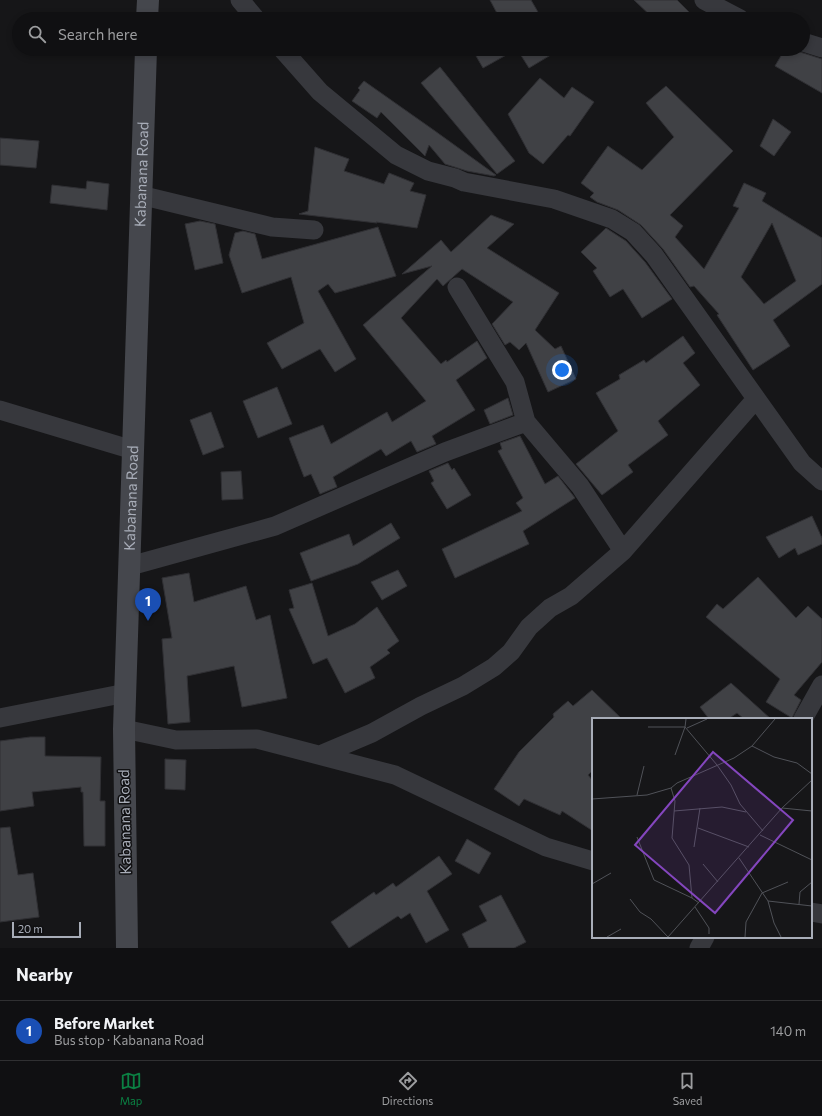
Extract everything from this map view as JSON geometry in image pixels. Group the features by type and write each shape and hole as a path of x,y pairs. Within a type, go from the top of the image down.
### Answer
{"street":[{"path":"147,12 148,0"},
{"path":"240,0 250,12"},
{"path":"704,0 727,12"},
{"path":"810,44 822,48"},
{"name":"Kabanana Road","path":"127,948 124,728 146,56"},
{"path":"288,56 320,92 396,155 428,171 464,182 554,199 612,219 633,232 654,255 802,463 822,481"},
{"path":"140,196 272,227 314,230"},
{"path":"457,287 514,382 526,422 580,486 622,551"},
{"path":"320,755 372,733 421,706 463,686 494,667 511,652 529,627 550,608 571,596 622,551 756,400"},
{"path":"0,410 133,450"},
{"path":"130,566 275,526 445,452 526,422"},
{"path":"804,718 822,685"},
{"path":"0,718 126,693"},
{"path":"124,728 176,740 257,739 395,775 546,847 592,860"},
{"path":"812,912 822,914"},
{"path":"699,948 704,938"}],"building":[{"path":"490,0 531,0 538,12 496,12"},
{"path":"634,0 677,0 689,12 647,12"},
{"path":"810,55 822,59 822,93 775,66 781,56"},
{"path":"476,56 504,56 483,68"},
{"path":"521,56 549,56 529,68"},
{"path":"440,67 515,161 497,174 421,83"},
{"path":"540,78 564,98 572,87 594,102 570,136 568,135 543,164 529,153 508,114"},
{"path":"364,81 496,175 494,176 467,171 445,164 429,145 425,156 381,112 377,118 352,101 360,90 358,88"},
{"path":"666,86 733,151 670,215 683,226 675,237 704,269 739,208 733,206 744,183 766,193 762,201 822,238 822,284 773,320 790,346 753,370 717,315 719,314 694,286 690,287 663,249 641,225 618,210 597,202 590,197 594,193 581,183 608,146 642,170 674,137 646,103","holes":["772,223 796,281 764,304 741,277"]},
{"path":"773,119 791,132 774,156 760,146"},
{"path":"0,138 39,141 36,168 0,165"},
{"path":"315,147 349,159 344,171 384,184 389,173 414,183 410,191 426,195 417,228 299,214 308,211"},
{"path":"87,181 109,184 107,210 50,203 52,185 86,189"},
{"path":"491,215 514,224 487,248 559,293 535,330 555,349 561,346 576,379 548,392 526,343 519,350 510,342 505,345 492,324 513,302 462,269 443,286 437,279 401,318 441,364 446,360 447,362 477,341 487,358 456,380 475,410 432,436 436,444 417,452 411,441 386,456 381,449 333,477 337,487 320,494 311,474 304,477 289,438 323,425 331,444 387,412 392,422 426,401 363,325 432,266 402,274 441,240 451,252"},
{"path":"200,221 215,224 223,263 195,270 185,224"},
{"path":"378,227 396,276 335,293 328,284 318,291 356,359 335,372 320,349 282,369 267,343 304,323 291,277 242,293 229,255 235,233 243,231 255,234 262,259"},
{"path":"606,228 626,241 645,262 672,299 642,318 623,289 610,297 593,271 597,268 581,252"},
{"path":"683,336 695,353 683,363 700,385 658,421 668,435 628,465 633,472 602,495 576,464 618,431 596,393 620,379 619,375 644,360 646,363"},
{"path":"277,387 292,424 258,438 243,401"},
{"path":"508,398 513,415 490,424 484,410"},
{"path":"211,412 224,447 203,455 190,420"},
{"path":"520,436 545,484 558,476 575,498 523,531 529,544 455,578 442,549 522,511 516,503 523,498 498,451 502,449 500,443"},
{"path":"448,463 452,470 454,468 471,495 447,509 431,483 434,481 429,471"},
{"path":"241,471 243,499 222,500 221,472"},
{"path":"812,516 822,538 822,544 798,555 795,548 779,558 766,537"},
{"path":"391,523 400,538 358,564 311,581 300,553 349,534 353,546"},
{"path":"398,570 407,586 382,600 371,582"},
{"path":"189,573 194,602 246,586 256,620 270,615 287,698 242,707 234,666 187,676 190,722 168,724 162,639 172,638 162,578"},
{"path":"758,577 796,618 808,606 822,619 822,662 794,695 801,700 792,718 766,702 780,679 706,617 717,604 723,609"},
{"path":"312,583 328,636 355,624 377,607 399,641 387,650 390,653 370,667 375,678 345,693 327,658 313,664 289,609 294,608 289,590"},
{"path":"731,683 770,718 743,718 737,713 730,718 708,718 700,707"},
{"path":"592,690 621,718 592,718 592,771 588,775 592,780 592,830 562,811 560,815 524,799 519,806 494,789 519,752 554,717 553,714 568,701 573,706"},
{"path":"30,737 45,737 45,756 101,757 100,801 105,801 105,846 84,846 83,792 81,792 81,787 32,792 34,806 0,811 0,741"},
{"path":"165,759 186,760 185,790 165,789"},
{"path":"10,827 18,875 33,873 39,917 0,922 0,828"},
{"path":"467,839 491,853 479,874 455,861"},
{"path":"439,856 452,874 427,891 449,930 426,943 410,913 401,919 398,916 349,948 331,922 374,892 376,895 393,883 396,887"},
{"path":"501,895 526,942 514,948 469,948 462,934 487,921 479,906"}],"place":[{"name":"Before Market","path":"148,621"}]}
